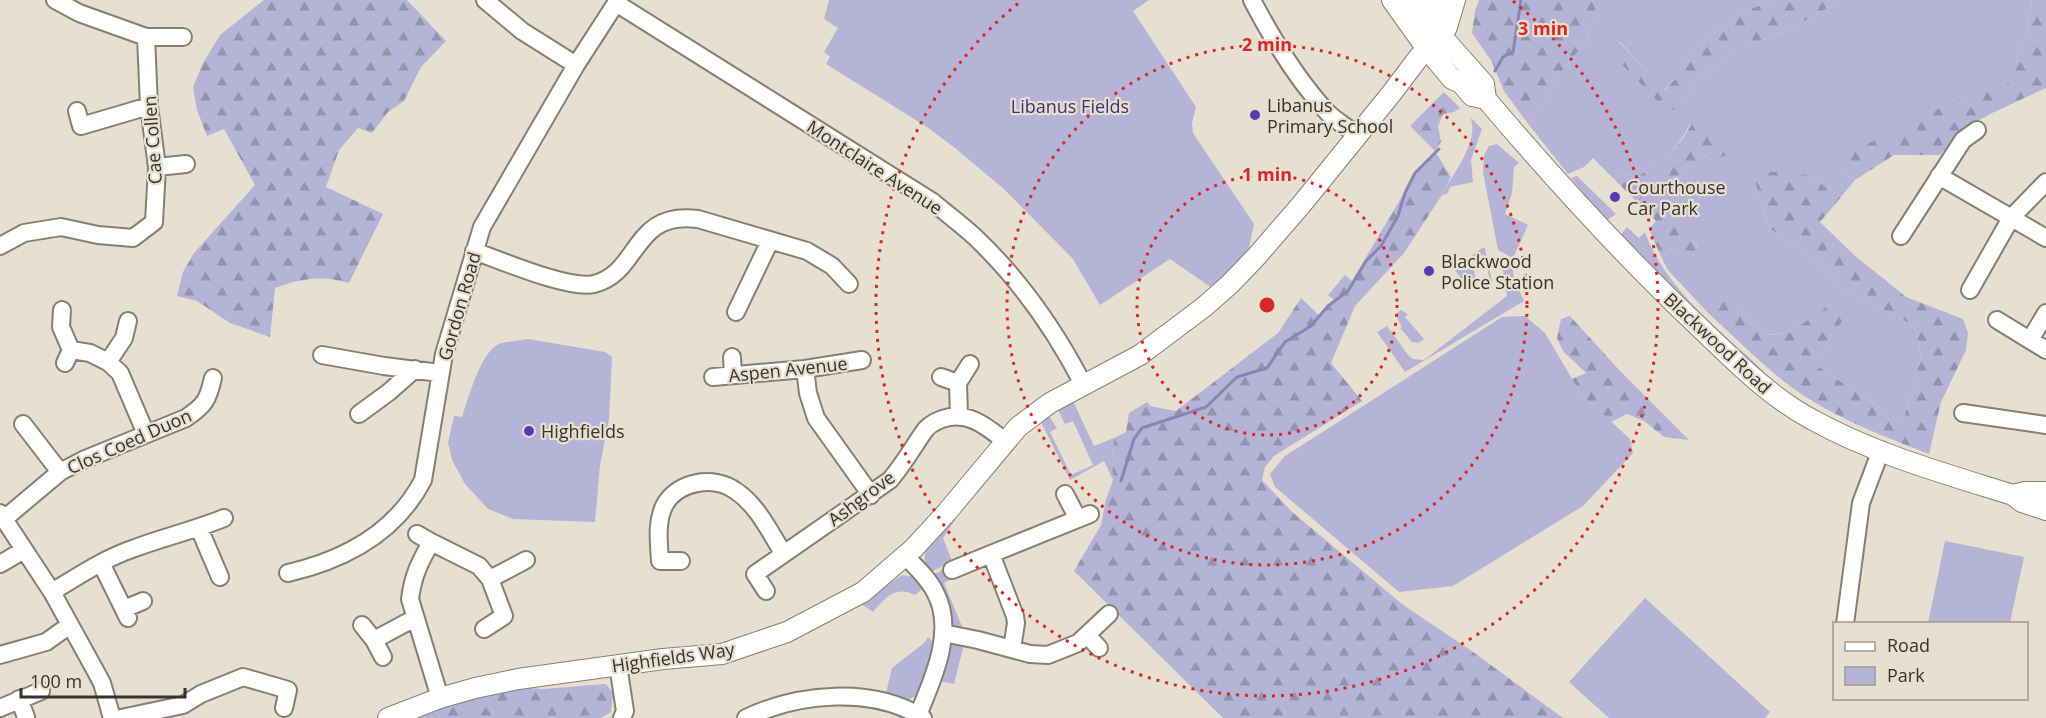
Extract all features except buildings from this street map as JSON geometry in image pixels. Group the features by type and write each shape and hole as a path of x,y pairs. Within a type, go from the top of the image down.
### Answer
{"main road":[{"path":"1392,0 1430,39"},
{"path":"1413,0 1430,39"},
{"path":"1430,39 1436,0"},
{"path":"1430,39 1447,27 1455,0"},
{"name":"Highfields Way","path":"388,718 440,698 518,679 722,654 787,632 863,592 906,556 947,512 1005,441 1034,414 1083,384 1140,355 1204,307 1257,256 1357,136 1430,39"},
{"name":"Blackwood Road","path":"1430,39 1461,73 1461,83 1472,96 1486,99"},
{"name":"Blackwood Road","path":"1430,39 1484,84 1486,99 1593,222 1680,309 1743,368 1785,403 1812,420 1881,450 1930,470 2013,495 2022,502 2046,510"},
{"name":"Blackwood Road","path":"2013,495 2025,492 2046,492"}],"street":[{"path":"55,0 82,7 146,37 183,37"},
{"path":"485,0 522,31 576,65"},
{"path":"1252,0 1266,26 1306,87 1329,113 1357,136"},
{"name":"Gordon Road","path":"288,573 314,567 344,556 359,547 390,523 414,497 423,480 444,354 474,251 490,210 576,65 617,2"},
{"name":"Montclaire Avenue","path":"617,2 933,202 975,237 1025,291 1065,350 1083,384"},
{"name":"Cae Collen","path":"0,246 24,233 61,227 98,235 133,238 154,222 157,167 149,106 146,37"},
{"path":"77,111 81,126 149,106"},
{"path":"1895,239 1963,140 1977,130"},
{"path":"157,167 186,164"},
{"path":"1939,176 2046,238"},
{"path":"1970,290 2011,218 2046,182"},
{"path":"474,251 564,282 594,284 608,277 621,266 646,234 669,219 682,217 698,219 807,251 832,266 849,284"},
{"path":"736,312 770,241"},
{"path":"62,310 61,327 68,357 90,353 108,362 120,373 146,435"},
{"path":"2030,340 2046,313"},
{"path":"1997,320 2046,350"},
{"path":"108,362 124,338 128,321"},
{"path":"322,355 440,373"},
{"path":"732,357 733,375"},
{"name":"Aspen Avenue","path":"713,378 805,369 847,370 862,360"},
{"path":"970,364 958,383 959,416 980,422 1005,441"},
{"path":"359,414 415,369"},
{"path":"805,369 808,393 816,418 871,495"},
{"path":"941,377 958,383"},
{"name":"Clos Coed Duon","path":"2,516 60,472 82,460 186,418 200,409 208,400 213,378"},
{"path":"1963,413 2046,425"},
{"name":"Ashgrove","path":"766,591 755,574 890,480 903,465 928,427 945,418 959,416"},
{"path":"23,424 60,472"},
{"path":"1845,622 1861,503 1881,450"},
{"path":"681,561 659,567 658,536 664,506 684,487 710,481 724,484 745,497 783,553"},
{"path":"952,570 1084,517 1065,494"},
{"path":"2,516 52,592 102,683 112,718"},
{"path":"52,592 101,563 134,548 224,518"},
{"path":"199,528 211,573"},
{"path":"440,698 410,599 424,538 479,566 490,579 504,616 484,629"},
{"path":"0,564 24,550"},
{"path":"991,554 1015,616 1012,649"},
{"path":"746,718 761,711 795,711 819,697 849,696 894,705 921,716 937,665 943,633 942,610 939,599 926,578 906,556"},
{"path":"490,579 526,560"},
{"path":"101,563 126,613 143,601"},
{"path":"943,633 978,639 1030,654 1048,655 1078,643 1108,614"},
{"path":"374,640 415,618"},
{"path":"362,624 383,657"},
{"path":"0,655 46,642 70,625"},
{"path":"1087,635 1099,648"},
{"path":"618,665 625,711 622,718"},
{"path":"121,718 186,711 201,694 243,677 288,690 284,708"},
{"path":"0,708 41,691"},
{"path":"19,699 26,717"}],"green space":[{"path":"264,0 407,0 446,41 421,67 404,101 388,112 372,133 358,128 339,150 326,187 383,214 349,283 329,279 312,279 275,288 270,337 230,323 197,301 177,296 183,272 194,253 255,185 224,129 207,136 197,110 193,87 203,63 220,35"},
{"name":"Libanus Fields","path":"829,0 1149,0 1133,11 1196,107 1192,123 1193,133 1254,224 1248,253 1212,288 1170,259 1100,305 1073,259 1004,189 927,127 826,64 830,57 824,52 838,28 824,19"},
{"path":"1479,0 1592,0 1596,8 1586,42 1566,66 1529,125 1504,91 1492,62 1472,33"},
{"path":"1592,0 1773,0 1743,12 1690,52 1676,78 1664,90 1620,42 1614,50 1681,104 1693,85 1731,51 1789,30 1841,0 2032,0 2026,37 2006,89 1954,101 1843,173 1855,180 1841,197 1808,175 1755,182 1769,228 1813,257 1833,277 1841,289 1915,326 1921,357 1904,418 1890,421 1881,409 1818,366 1829,339 1844,317 1832,303 1788,331 1769,334 1756,327 1724,295 1709,305 1709,314 1668,270 1662,259 1670,249 1679,258 1691,258 1698,246 1651,203 1643,207 1637,202 1712,152 1690,124 1668,155 1654,166 1637,177 1621,174 1615,180 1593,158 1584,167 1568,174 1529,125 1566,66 1586,42 1596,8"},
{"path":"1773,0 1841,0 1789,30 1731,51 1693,85 1681,104 1673,110 1664,108 1617,59 1614,50 1619,42 1665,90 1676,78 1690,52 1743,12"},
{"path":"2032,0 2046,0 2046,88 1960,131 1940,155 1894,155 1855,180 1843,173 1845,155 1954,101 2006,88 2026,37"},
{"path":"1444,92 1460,108 1443,114 1438,126 1441,142 1435,151 1410,126"},
{"path":"1700,115 1739,151 1721,157 1712,152 1637,202 1615,180 1621,174 1637,177 1660,162 1685,136"},
{"path":"1470,117 1482,129 1471,160 1473,182 1450,187 1447,194 1442,195 1469,146 1472,136"},
{"path":"1497,144 1519,163 1514,167 1512,193 1505,214 1528,225 1513,258 1498,250 1483,172 1484,155 1489,146"},
{"path":"1435,151 1451,177 1442,195 1404,253 1355,306 1331,363 1362,401 1274,456 1265,467 1262,480 1291,511 1402,604 1473,652 1563,718 1223,718 1074,571 1101,525 1106,499 1113,480 1114,438 1126,432 1129,413 1147,402 1150,406 1176,411 1278,333 1301,298 1320,316 1334,300 1328,295 1345,275 1352,281 1414,173"},
{"path":"1764,171 1808,175 1841,197 1820,222 1854,255 1906,297 1963,319 1968,333 1966,350 1941,402 1929,454 1852,422 1815,403 1772,371 1709,314 1709,305 1716,298 1724,295 1761,331 1778,334 1798,326 1832,303 1845,317 1829,339 1818,366 1881,409 1890,421 1904,418 1921,357 1915,326 1841,289 1833,277 1813,257 1769,228 1755,182"},
{"path":"1577,176 1616,214 1608,220 1601,216 1571,178"},
{"path":"1650,203 1660,207 1698,247 1692,258 1679,258 1670,249 1662,259 1649,229 1656,221 1643,207"},
{"path":"1627,227 1639,238 1645,232 1653,251 1677,287 1707,319 1777,384 1805,405 1849,428 1856,435 1787,398 1706,326 1621,235"},
{"path":"1485,248 1492,281 1485,290 1483,287 1490,281 1484,255 1471,258 1477,284 1470,290 1454,269"},
{"path":"1502,264 1512,265 1514,279 1524,301 1405,372 1377,332 1387,326 1408,355 1413,359 1424,360 1507,296"},
{"path":"1401,310 1408,314 1405,317 1424,339 1418,343 1412,342 1400,328 1402,327 1397,313"},
{"path":"1525,316 1545,333 1581,394 1630,439 1633,453 1583,506 1453,586 1399,592 1275,487 1270,474 1285,456 1502,317"},
{"path":"1570,316 1621,372 1689,440 1664,437 1644,421 1627,414 1611,422 1581,394 1572,379 1586,373 1563,351 1557,338 1561,319"},
{"name":"Highfields","path":"528,339 605,352 612,357 609,419 600,465 595,522 513,519 488,509 465,484 452,460 448,443 454,416 462,417 476,376 486,356 492,348 499,344"},
{"path":"1073,401 1094,446 1114,438 1113,480 1104,461 1070,480 1040,420 1048,415 1057,428 1050,432 1071,475 1093,465 1073,421 1065,424 1058,410"},
{"path":"963,508 943,538 952,561 931,572 925,562 926,551"},
{"path":"1945,541 2024,557 2010,622 1928,622"},
{"path":"946,568 951,579 944,583 963,629 951,621 945,594 933,575"},
{"path":"902,575 915,577 922,589 915,595 902,591 891,594 873,612 860,603"},
{"path":"1645,598 1770,712 1765,718 1609,718 1569,682"},
{"path":"928,637 934,643 929,664 916,696 905,701 886,693 892,668 924,643"},
{"path":"957,643 964,644 954,684 940,681 950,649"},
{"path":"606,684 613,693 611,712 601,718 408,718 456,700 518,687 543,689"}],"waterway":[{"path":"1495,71 1503,57 1513,52 1521,0"},
{"path":"1121,481 1134,439 1142,428 1206,407 1237,377 1267,368 1285,342 1311,326 1328,306 1348,291 1366,261 1381,246 1398,216 1405,193 1415,173 1439,149"}],"place":[{"name":"Libanus Primary School","path":"1255,115"},
{"name":"Courthouse Car Park","path":"1615,197"},
{"name":"Blackwood Police Station","path":"1429,271"},
{"name":"Highfields","path":"529,431"}]}
